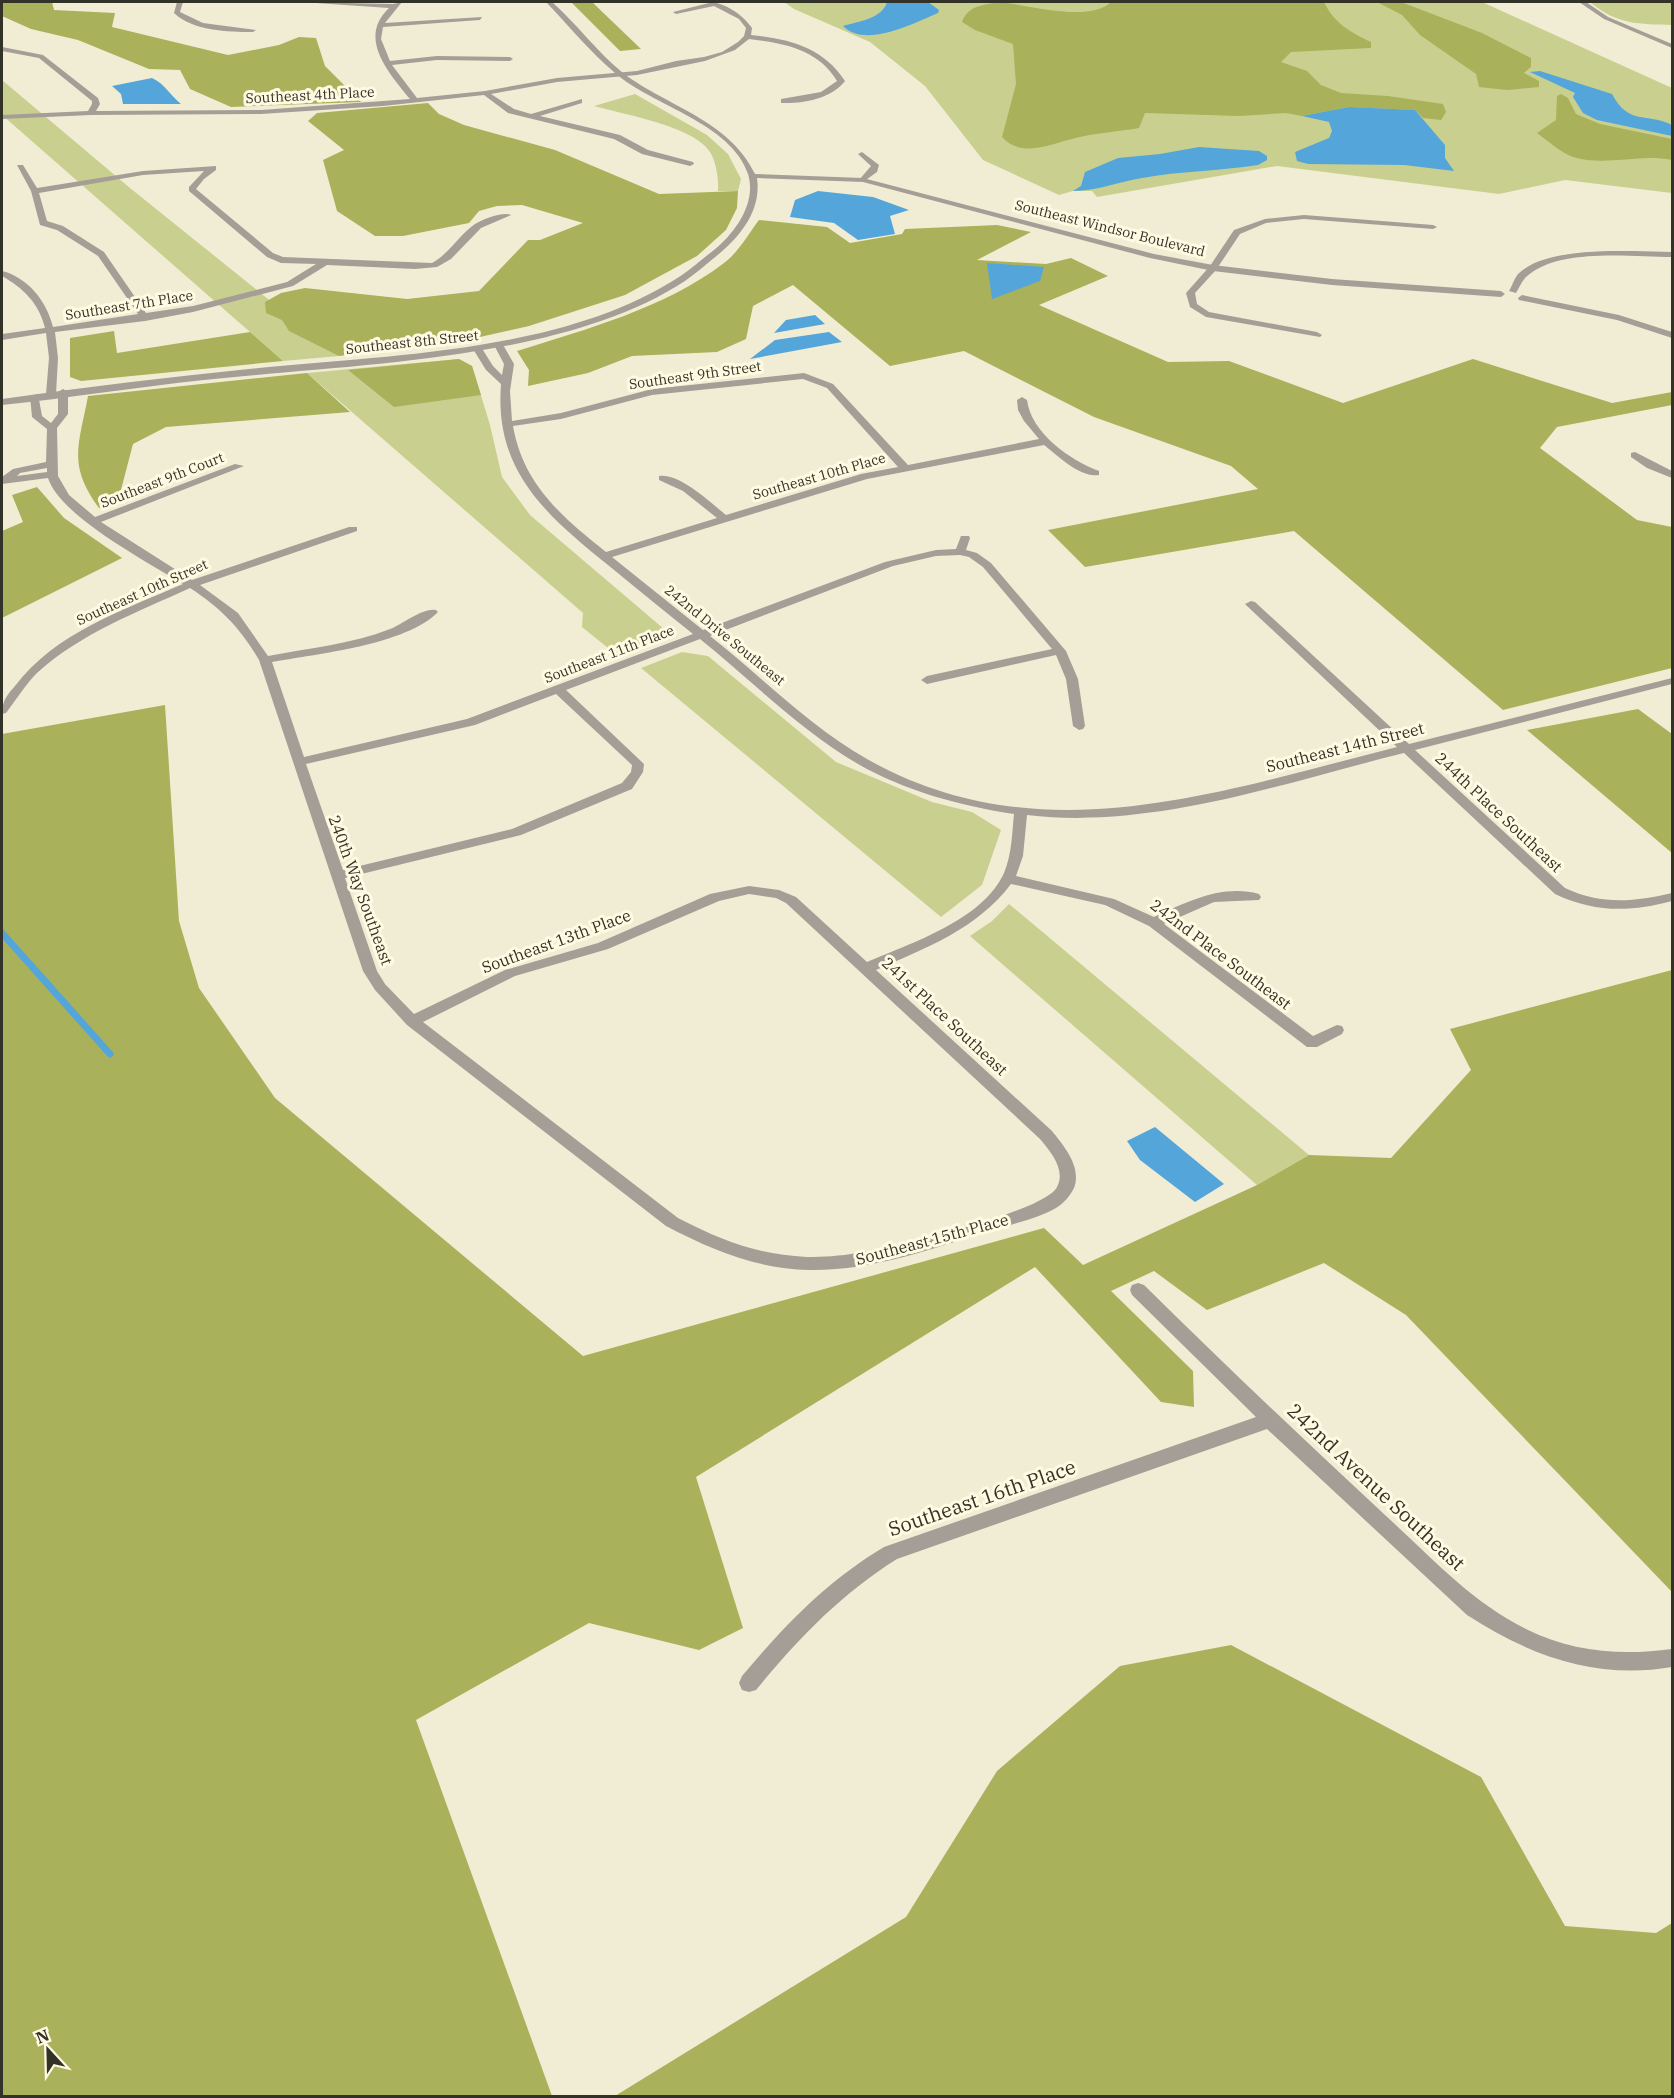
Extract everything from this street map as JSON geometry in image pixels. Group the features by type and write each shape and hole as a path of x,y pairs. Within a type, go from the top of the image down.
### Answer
{"street":[{"path":"180,2 177,13 184,18 224,28 253,30"},
{"path":"304,2 396,4"},
{"path":"549,2 619,73 719,134 744,160 752,176"},
{"path":"1582,2 1606,18 1672,46"},
{"path":"676,12 713,3 746,24 747,37 787,41 805,48 831,68 841,81 838,86 824,93 784,101"},
{"path":"396,4 380,25 376,34 377,44 386,64 415,101"},
{"path":"380,25 480,18"},
{"name":"Southeast 4th Place","path":"2,117 91,113 261,112 415,101 485,93 533,83 637,73 725,52 742,43 747,37"},
{"path":"2,49 41,56 92,96 96,104 91,113"},
{"path":"386,64 437,58 510,58"},
{"path":"485,93 502,106 532,116 617,137 645,152 690,164"},
{"path":"532,116 579,101"},
{"path":"862,154 875,165 874,170 863,180"},
{"path":"20,166 35,191 43,223 60,228 101,254 145,318"},
{"path":"35,191 128,175 213,168 201,177 192,189 270,255 289,261 324,263 415,267 434,265 448,258 478,226 507,215"},
{"name":"Southeast Windsor Boulevard","path":"752,176 803,176 863,180 1154,256 1213,268 1332,282 1501,294"},
{"name":"Southeast 8th Street","path":"2,402 63,392 478,349 589,320 643,299 688,275 713,256 746,218 753,196 752,176"},
{"path":"1317,335 1223,320 1197,309 1190,300 1190,293 1213,268 1237,231 1265,221 1304,217 1433,226"},
{"path":"1513,291 1523,276 1535,268 1568,258 1616,252 1672,255"},
{"name":"Southeast 7th Place","path":"2,337 145,318 193,309 278,288 299,280 324,263"},
{"path":"2,273 15,279 36,296 49,330 55,369 51,394"},
{"path":"1501,294 1513,291 1521,294 1522,298"},
{"path":"1501,294 1508,299 1522,298 1609,316 1672,335"},
{"name":"242nd Drive Southeast","path":"499,345 509,363 504,382 514,452 535,493 559,518 842,749 924,789 1021,812"},
{"path":"478,349 489,368 504,382"},
{"name":"Southeast 9th Street","path":"509,424 561,416 652,392 792,375 815,378 830,386 905,468"},
{"path":"2,481 17,471 53,469 52,428 63,414 63,392"},
{"path":"35,396 38,417 52,428"},
{"path":"1022,400 1022,413 1047,441 1076,466 1095,473"},
{"name":"Southeast 10th Place","path":"604,556 844,482 1047,441"},
{"path":"1635,455 1651,466 1672,475"},
{"name":"Southeast 9th Court","path":"94,521 239,466"},
{"name":"240th Way Southeast","path":"53,469 55,483 64,496 94,521 191,584 243,625 265,660 370,971 380,987 412,1022 672,1222 717,1246 774,1261"},
{"path":"663,478 687,489 726,520"},
{"name":"Southeast 10th Street","path":"2,710 32,671 71,641 100,625 191,584 353,529"},
{"path":"965,538 960,552 973,555 987,565 1060,651 1072,679 1079,726"},
{"name":"Southeast 11th Place","path":"299,762 432,733 559,690 889,564 936,553 960,552"},
{"name":"244th Place Southeast","path":"1251,604 1544,877 1569,896 1593,905 1621,906 1645,905 1672,897"},
{"path":"265,660 392,634 413,625 432,612"},
{"path":"927,681 1060,651"},
{"name":"Southeast 14th Street","path":"1021,812 1103,815 1187,804 1672,681"},
{"path":"337,876 516,832 620,791 634,779 638,764 630,754 559,690"},
{"path":"867,968 946,932 968,919 991,900 1008,879 1017,849 1021,812"},
{"name":"242nd Place Southeast","path":"1008,879 1109,902 1154,923 1312,1043 1337,1030"},
{"name":"Southeast 13th Place","path":"412,1022 510,973 575,956 715,897 749,890"},
{"name":"241st Place Southeast","path":"749,890 779,894 791,900 867,968 1059,1149 1067,1163 1068,1179 1064,1193 1053,1204"},
{"path":"1154,923 1203,899 1229,894 1254,897"},
{"name":"Southeast 15th Place","path":"774,1261 817,1265 861,1261 1053,1204"},
{"name":"242nd Avenue Southeast","path":"1138,1290 1270,1420 1474,1609 1506,1631 1544,1647 1585,1660 1615,1663 1654,1662 1672,1658"},
{"name":"Southeast 16th Place","path":"749,1683 793,1631 830,1593 859,1570 891,1553 1270,1420"}],"green space":[{"path":"2,2 52,2 54,10 115,13 112,27 228,55 279,45 299,37 316,38 325,66 361,102 231,107 190,89 180,70 149,69 78,40 31,29 2,16"},
{"path":"571,2 592,2 641,49 620,51"},
{"path":"784,2 1482,2 1672,88 1672,193 1565,180 1499,194 1277,166 1097,197 1092,191 1073,191 1059,195 983,160 925,86 870,42 794,9"},
{"path":"1000,2 1074,12 1101,8 1111,2 1324,2 1343,26 1371,42 1371,48 1291,52 1281,62 1307,71 1321,85 1341,93 1388,96 1443,104 1446,112 1441,120 1423,118 1415,110 1349,107 1302,116 1286,113 1239,116 1145,113 1139,128 1086,136 1042,147 1017,147 1002,137 1016,84 1013,44 975,30 962,22 972,9"},
{"path":"1377,2 1401,2 1482,33 1531,58 1531,67 1524,73 1539,81 1539,87 1507,90 1479,87 1476,74 1420,35 1402,15"},
{"path":"1590,2 1672,2 1672,25 1629,22 1600,10"},
{"path":"2,80 130,188 339,356 283,361 2,115"},
{"path":"635,94 707,135 728,154 741,179 738,191 718,191 717,171 710,152 702,143 689,135 656,122 594,106"},
{"path":"1561,94 1568,98 1576,114 1600,124 1672,139 1672,160 1648,158 1597,161 1585,160 1564,153 1537,133 1556,120 1557,96"},
{"path":"428,103 439,114 464,125 555,150 659,194 738,191 737,208 726,230 697,256 625,295 529,326 471,339 339,356 289,331 282,320 266,313 265,302 281,293 305,288 407,299 479,291 528,240 540,240 583,223 522,205 497,206 479,211 469,223 403,236 375,236 337,211 323,160 344,150 308,121 317,113"},
{"path":"759,220 827,227 850,243 902,234 905,229 997,225 1031,232 977,260 1046,264 1071,258 1108,276 1039,305 1168,362 1229,361 1343,403 1473,359 1612,403 1672,392 1672,405 1557,427 1540,448 1637,520 1672,527 1672,668 1503,710 1294,531 1085,567 1048,530 1258,489 1231,466 1094,417 964,351 890,366 793,285 753,306 746,339 717,352 632,356 588,373 528,386 529,370 517,351 625,316 677,293 729,259"},
{"path":"114,331 117,353 250,332 283,361 81,381 70,377 70,338"},
{"path":"459,359 472,366 490,425 502,477 530,515 664,629 665,639 618,656 582,627 583,613 307,373"},
{"path":"459,359 472,366 481,395 394,407 348,370"},
{"path":"307,373 350,412 166,427 133,444 117,505 99,508 89,493 79,466 78,454 88,396"},
{"path":"37,487 64,518 122,558 2,618 2,531 23,522 12,495"},
{"path":"682,652 708,656 836,762 932,802 972,812 1001,830 982,885 941,917 641,668"},
{"path":"165,705 179,921 199,988 275,1098 583,1356 1044,1228 1083,1265 1257,1185 1309,1155 1391,1158 1471,1070 1450,1029 1672,970 1672,1592 1406,1315 1324,1263 1207,1310 1154,1271 1111,1291 1193,1371 1194,1407 1161,1402 1035,1267 696,1477 743,1628 699,1650 589,1623 416,1720 552,2096 2,2096 2,734"},
{"path":"1638,709 1672,734 1672,853 1527,730"},
{"path":"1009,904 1309,1155 1257,1185 970,936 992,921"},
{"path":"1231,1645 1481,1777 1565,1926 1656,1933 1672,1923 1672,2096 615,2096 906,1917 997,1771 1120,1666"}],"water":[{"path":"887,2 928,2 939,10 938,13 903,28 876,35 852,32 843,26 875,16"},
{"path":"1540,71 1612,94 1625,111 1672,125 1672,136 1597,120 1583,113 1573,97 1575,93 1530,72"},
{"path":"152,78 181,104 123,104 121,94 112,86"},
{"path":"1349,107 1415,110 1445,145 1445,158 1454,171 1404,165 1308,164 1297,161 1295,152 1329,138 1332,131 1329,122 1302,116"},
{"path":"1199,147 1259,151 1267,156 1267,160 1258,165 1156,176 1091,190 1073,191 1081,186 1085,172 1118,158"},
{"path":"818,191 873,197 909,210 890,216 895,234 858,240 834,223 790,217 795,200"},
{"path":"987,263 1044,267 1040,281 992,299"},
{"path":"815,315 825,324 774,333 786,320"},
{"path":"829,332 842,342 750,359 775,340"},
{"path":"1155,1127 1224,1184 1195,1202 1140,1160 1127,1141"}],"waterway":[{"path":"2,933 110,1054"}]}
